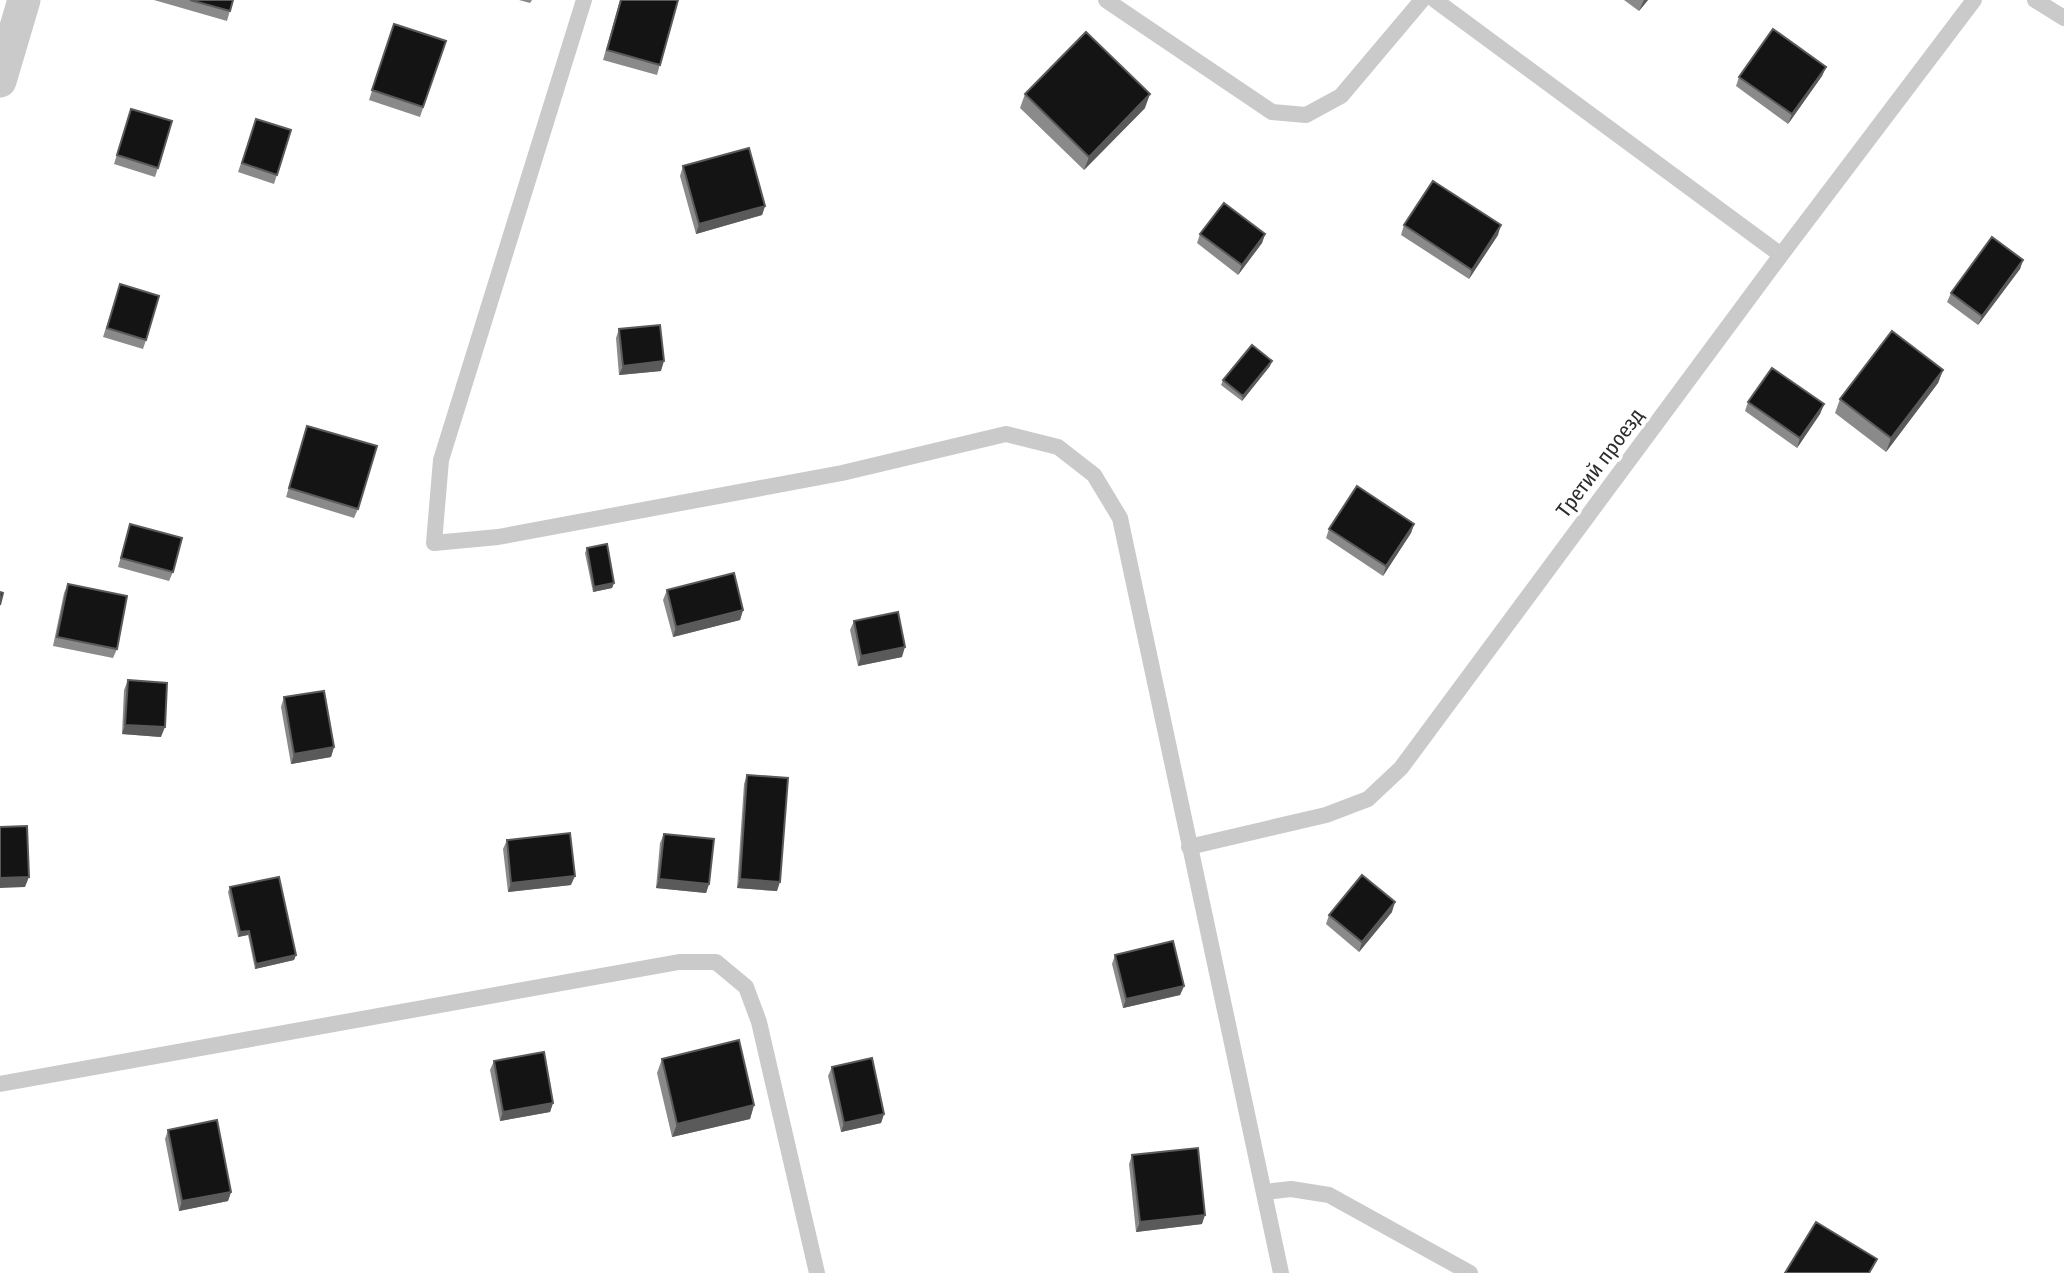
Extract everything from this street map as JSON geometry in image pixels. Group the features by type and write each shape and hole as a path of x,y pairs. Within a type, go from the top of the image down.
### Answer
{"street":[{"path":"0,81 24,0"}],"lane":[{"path":"584,0 441,460 433,543 498,537 829,475 1006,434 1058,447 1094,475 1120,518 1281,1273"},
{"path":"1106,0 1272,112 1306,114 1341,96 1422,0"},
{"path":"1435,0 1781,255"},
{"name":"Третий проезд","path":"1189,846 1326,815 1368,799 1401,768 1781,255 1974,0"},
{"path":"2035,0 2064,18"},
{"path":"0,1084 679,962 716,962 746,987 759,1022 817,1273"},
{"path":"1265,1192 1291,1189 1329,1195 1470,1273"}],"building":[{"path":"190,0 233,0 230,11"},
{"path":"621,0 678,0 660,65 607,50"},
{"path":"394,24 446,41 423,107 372,90"},
{"path":"1773,29 1826,67 1792,114 1739,77"},
{"path":"1086,32 1150,94 1089,157 1025,94"},
{"path":"131,109 172,121 158,168 117,155"},
{"path":"256,119 291,130 277,175 242,163"},
{"path":"749,148 765,206 699,224 683,166"},
{"path":"1433,181 1501,225 1472,270 1404,225"},
{"path":"1224,203 1265,234 1242,265 1200,234"},
{"path":"1992,237 2023,260 1982,316 1951,293"},
{"path":"120,284 159,296 146,340 107,328"},
{"path":"660,325 664,361 623,366 619,329"},
{"path":"1892,331 1943,370 1891,438 1840,399"},
{"path":"1252,345 1272,361 1243,396 1223,380"},
{"path":"1772,368 1824,404 1800,438 1748,402"},
{"path":"307,426 377,446 358,509 289,488"},
{"path":"1357,486 1414,524 1386,566 1329,529"},
{"path":"130,524 182,538 173,572 121,558"},
{"path":"607,544 614,583 594,587 587,548"},
{"path":"734,573 743,610 676,627 667,590"},
{"path":"68,584 127,596 117,649 57,637"},
{"path":"898,612 905,647 861,656 854,621"},
{"path":"128,680 167,683 165,727 125,725"},
{"path":"324,691 334,747 294,754 284,697"},
{"path":"747,775 788,778 780,882 740,879"},
{"path":"27,826 29,877 0,878 0,827"},
{"path":"570,833 575,876 511,883 507,840"},
{"path":"664,834 714,839 709,884 659,879"},
{"path":"1362,875 1395,902 1362,942 1329,915"},
{"path":"279,877 296,955 256,964 249,931 240,932 230,887"},
{"path":"1173,941 1184,986 1126,999 1115,955"},
{"path":"739,1040 754,1105 677,1124 662,1059"},
{"path":"544,1052 553,1103 503,1112 494,1061"},
{"path":"872,1058 884,1114 844,1123 832,1067"},
{"path":"217,1120 231,1192 182,1201 168,1130"},
{"path":"1198,1148 1205,1215 1140,1222 1132,1155"},
{"path":"1816,1222 1877,1259 1869,1273 1785,1273"}]}
